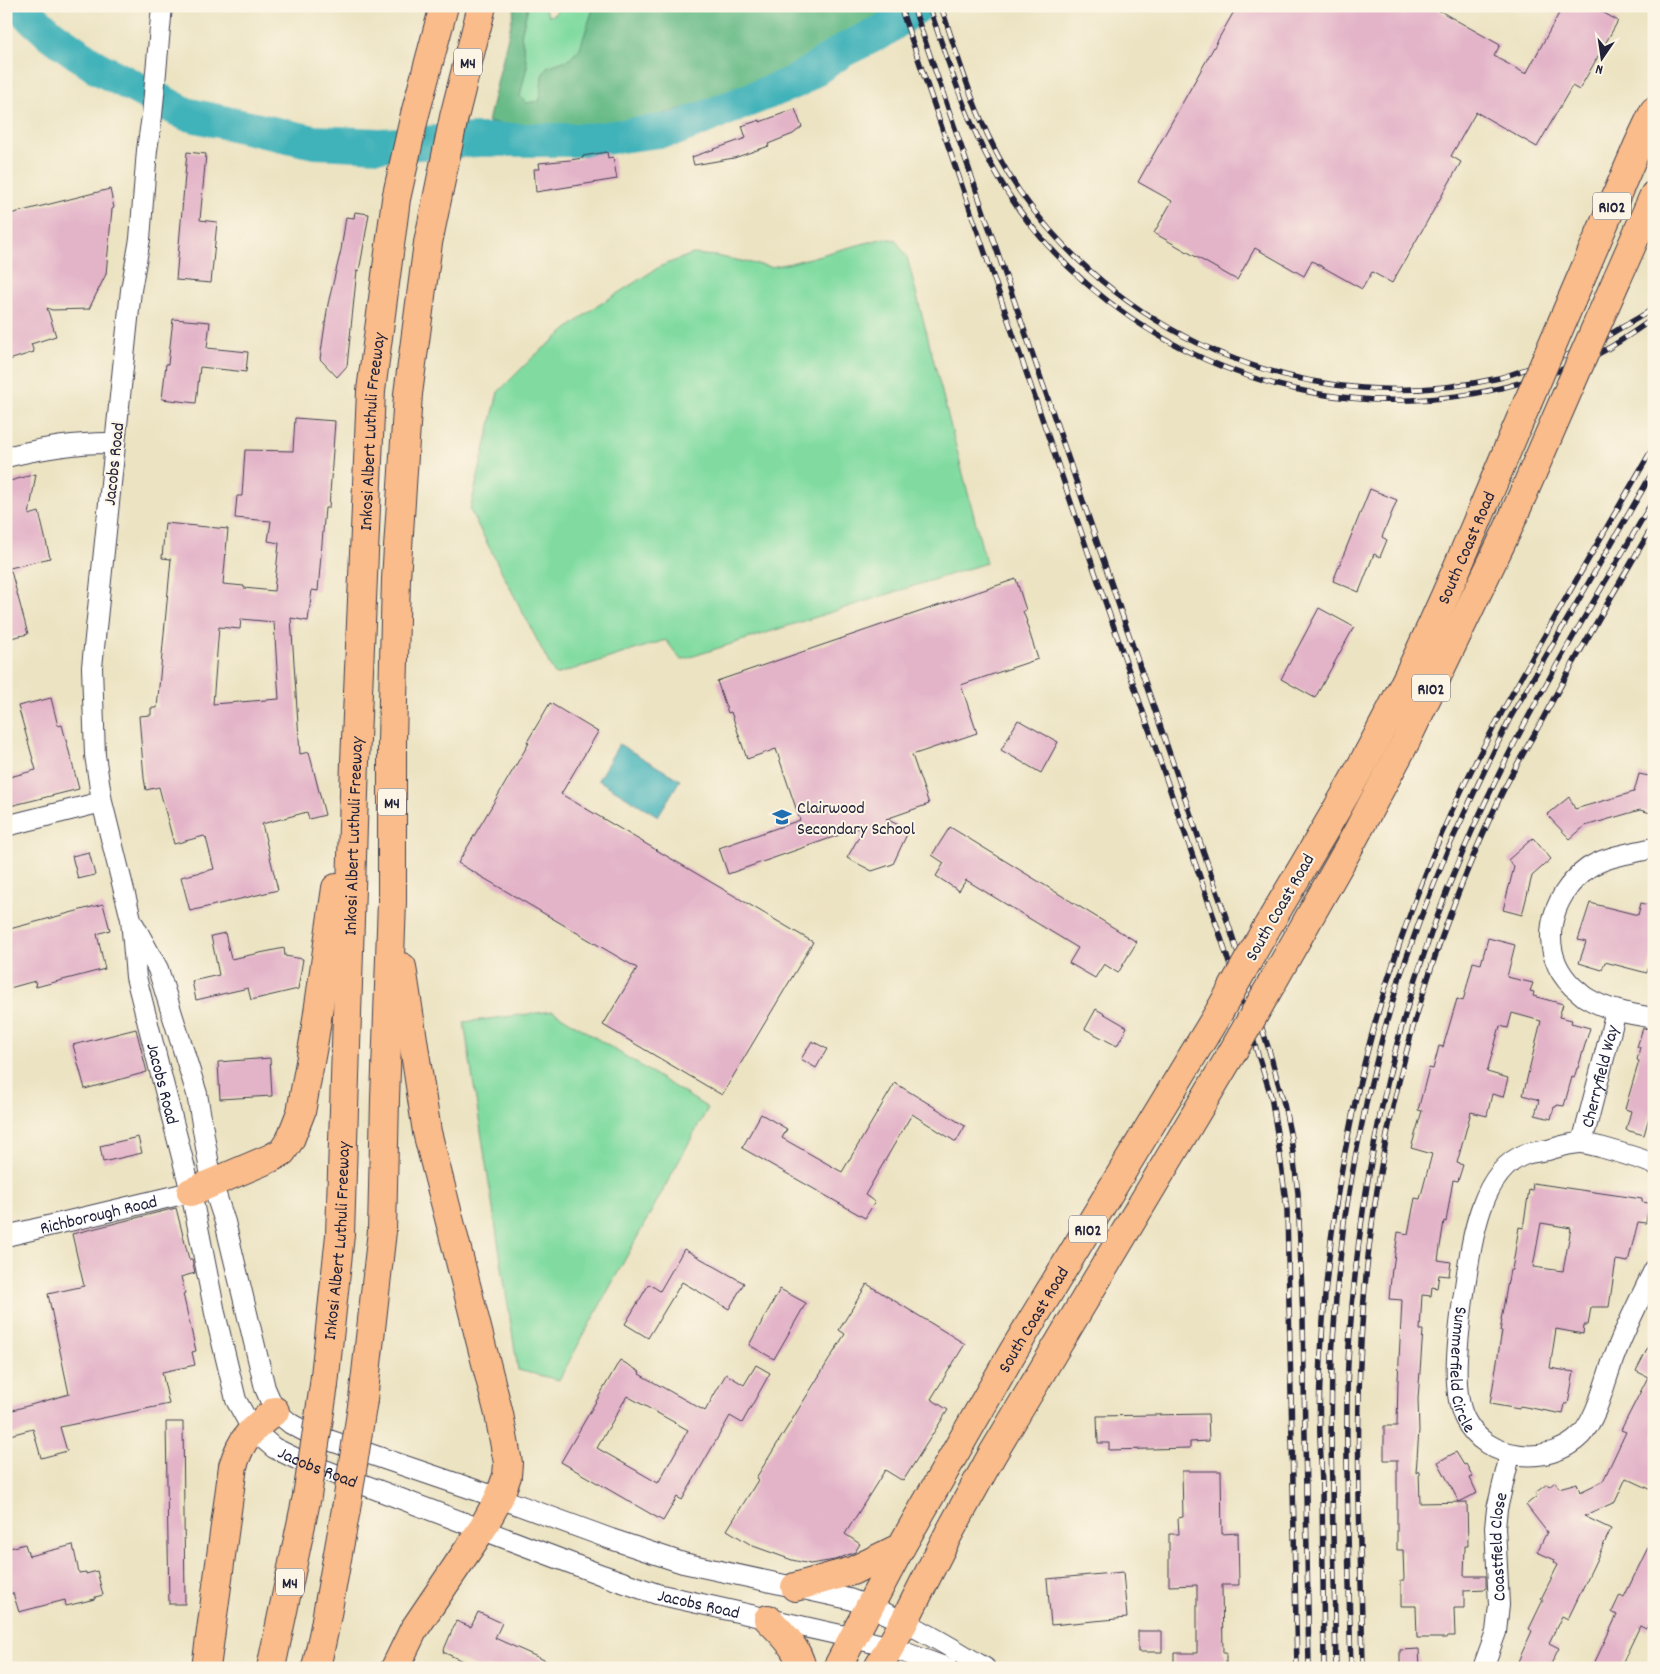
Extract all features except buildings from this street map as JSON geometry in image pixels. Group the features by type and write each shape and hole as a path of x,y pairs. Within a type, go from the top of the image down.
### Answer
{"highway":[{"name":"Inkosi Albert Luthuli Freeway","path":"272,1668 307,1496 324,1385 340,1235 355,762 371,391 396,199 444,6"},
{"name":"Inkosi Albert Luthuli Freeway","path":"316,1668 346,1509 363,1400 382,1231 392,901 392,741 396,578 408,394 428,243 454,117 482,6"},
{"name":"South Coast Road","path":"837,1668 901,1547 1014,1350 1219,1012 1396,701 1426,637 1654,111"},
{"name":"South Coast Road","path":"884,1658 992,1455 1232,1053 1347,851 1405,743 1507,531 1654,196"},
{"path":"201,1188 232,1176 282,1152 290,1140 300,1112 315,1030 355,762"},
{"path":"392,901 427,1132 498,1414 508,1463 508,1476 500,1498 482,1530 414,1631 394,1668"},
{"path":"206,1668 233,1466 239,1448 252,1429 275,1411"},
{"path":"795,1588 852,1571 901,1547"},
{"path":"768,1619 788,1639 800,1660 802,1668"}],"street":[{"name":"Jacobs Road","path":"162,6 140,240 131,290 92,667 95,755 102,802 131,919 136,977 201,1188 225,1222 265,1388 275,1411 291,1424 308,1433 683,1563 849,1599 870,1606 904,1622 985,1668"},
{"path":"6,457 51,447 88,443 115,443"},
{"path":"6,826 102,802"},
{"path":"1654,848 1610,859 1590,867 1563,894 1554,912 1551,930 1557,967 1567,980 1584,996 1616,1011 1654,1018"},
{"name":"Jacobs Road","path":"131,919 158,969 196,1094 201,1188 215,1313 236,1400 252,1429 274,1448 302,1461 602,1575 657,1594 854,1638 884,1658 947,1668"},
{"name":"Cherryfield Way","path":"1582,1142 1616,1011"},
{"name":"Summerfield Circle","path":"1654,1164 1582,1142 1525,1155 1500,1173 1482,1204 1460,1324 1457,1382 1459,1404 1465,1420 1473,1432 1484,1442 1510,1455 1546,1454 1566,1448 1582,1434 1592,1418 1616,1352 1654,1270"},
{"name":"Richborough Road","path":"6,1236 201,1188"},
{"name":"Coastfield Close","path":"1483,1668 1496,1632 1499,1605 1495,1527 1497,1509 1510,1455"}],"green space":[{"path":"515,6 528,6 521,35 527,66 520,96 526,103 540,101 542,76 547,67 570,59 580,48 594,6 888,6 891,13 821,53 712,99 656,116 627,122 598,127 557,129 488,122"},
{"path":"528,6 543,6 549,16 555,14 559,6 594,6 581,48 570,59 547,67 542,76 540,101 526,103 519,96 527,66 521,35"},
{"path":"884,238 896,240 907,257 986,563 681,660 666,640 555,675 470,510 498,392 533,357 591,310 661,266 693,254 716,256 771,267"},
{"path":"553,1011 708,1108 559,1380 518,1370 464,1022"}],"water":[{"path":"619,744 680,780 658,816 598,780"}],"waterway":[{"path":"19,6 50,34 98,68 186,114 314,142 380,145 479,140 590,140 676,129 797,81 844,50 883,31 918,6"}],"railway":[{"path":"900,6 1222,941 1271,1096 1287,1210 1297,1668"},
{"path":"913,6 1231,932 1269,1050 1284,1104 1291,1138 1298,1193 1303,1319 1309,1668"},
{"path":"929,6 948,63 982,146 1011,198 1029,223 1076,274 1130,317 1189,352 1252,378 1319,394 1387,400 1455,396 1523,382 1566,368 1607,349 1654,318"},
{"path":"941,6 983,125 1006,171 1020,192 1064,245 1114,291 1171,329 1231,358 1296,378 1362,388 1431,388 1499,378 1575,352 1586,348 1654,308"},
{"path":"1324,1668 1319,1408 1323,1315 1340,1181 1352,1115 1368,1049 1408,920 1432,857 1454,807 1478,757 1518,684 1654,446"},
{"path":"1336,1668 1331,1443 1332,1356 1336,1298 1344,1222 1355,1158 1384,1031 1400,976 1421,917 1448,849 1479,782 1510,718 1654,470"},
{"path":"1351,1668 1347,1390 1354,1282 1372,1154 1401,1029 1419,968 1441,907 1485,802 1554,670 1654,499"},
{"path":"1363,1668 1359,1444 1360,1355 1363,1311 1379,1177 1408,1045 1427,980 1449,917 1474,854 1502,793 1582,648 1654,524"}],"place":[{"name":"Clairwood Secondary School","path":"782,817"}]}
